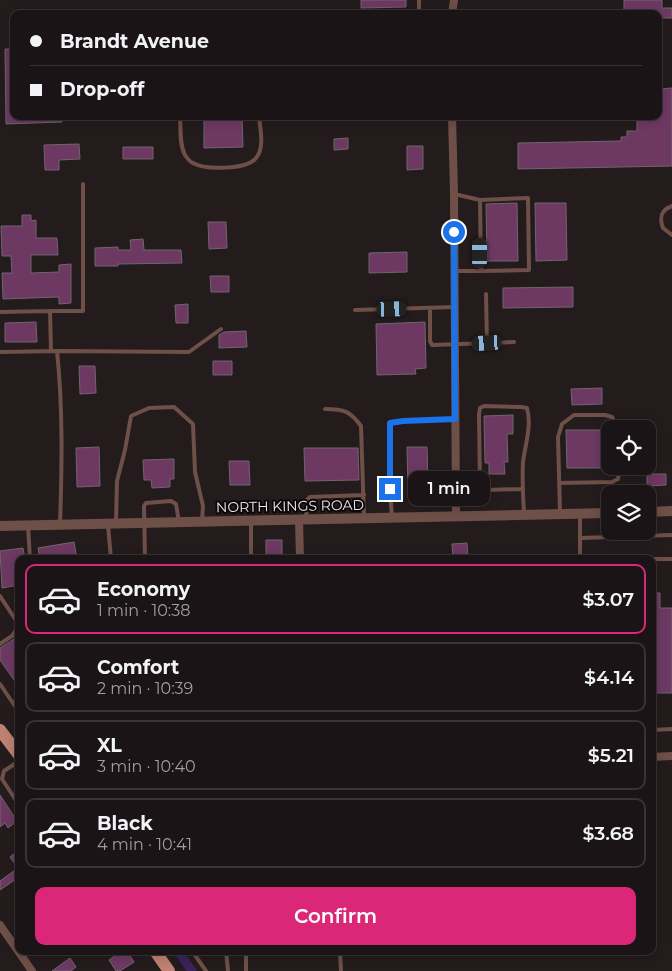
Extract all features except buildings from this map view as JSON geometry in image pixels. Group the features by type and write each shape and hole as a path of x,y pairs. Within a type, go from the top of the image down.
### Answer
{"main road":[{"path":"0,730 14,740"},
{"path":"159,955 169,971"}],"street":[{"path":"452,120 456,517"},
{"path":"656,512 672,511"},
{"name":"NORTH KINGS ROAD","path":"0,526 601,513"},
{"path":"300,555 303,519"},
{"path":"656,757 672,756"},
{"path":"0,925 15,947"},
{"path":"21,955 32,971"}],"lane":[{"path":"180,120 181,142 184,154 192,163 203,167 237,168 256,159 260,148 259,120"},
{"path":"0,312 83,310 83,184"},
{"path":"454,194 480,200 528,198 529,270 455,271"},
{"path":"480,200 480,271"},
{"path":"672,206 666,209 661,217 662,228 672,235"},
{"path":"486,294 487,343"},
{"path":"430,308 430,341 432,345 514,342"},
{"path":"355,310 455,308"},
{"path":"50,311 51,351"},
{"path":"0,352 189,352 220,329"},
{"path":"57,351 61,384 62,468 60,524"},
{"path":"523,489 484,490 480,486 480,408 484,406 527,408 529,414 523,464 524,515"},
{"path":"111,555 112,523 117,481 131,416 149,408 174,407 194,424 195,472 203,506 202,521"},
{"path":"325,409 342,409 354,416 361,426 364,518"},
{"path":"560,514 558,438 562,424 574,415 605,414 612,417 614,420"},
{"path":"392,518 389,475 390,423 455,419"},
{"path":"559,483 612,482 618,479 619,475"},
{"path":"303,519 307,500 310,496 364,495"},
{"path":"146,555 144,506 146,503 171,501 176,504 179,522"},
{"path":"580,514 580,555"},
{"path":"251,520 251,555"},
{"path":"28,525 30,555"},
{"path":"580,538 672,535"},
{"path":"656,559 672,559"},
{"path":"0,596 15,620"},
{"path":"0,644 15,632"},
{"path":"0,684 15,706"},
{"path":"656,730 672,729"},
{"path":"15,764 4,772 2,779 15,799"},
{"path":"195,955 206,971"},
{"path":"226,955 228,971"},
{"path":"246,955 246,971"},
{"path":"340,955 341,971"}],"waterway":[{"path":"181,955 192,971"}],"route":[{"path":"390,489 390,423 455,419 454,232"}]}
